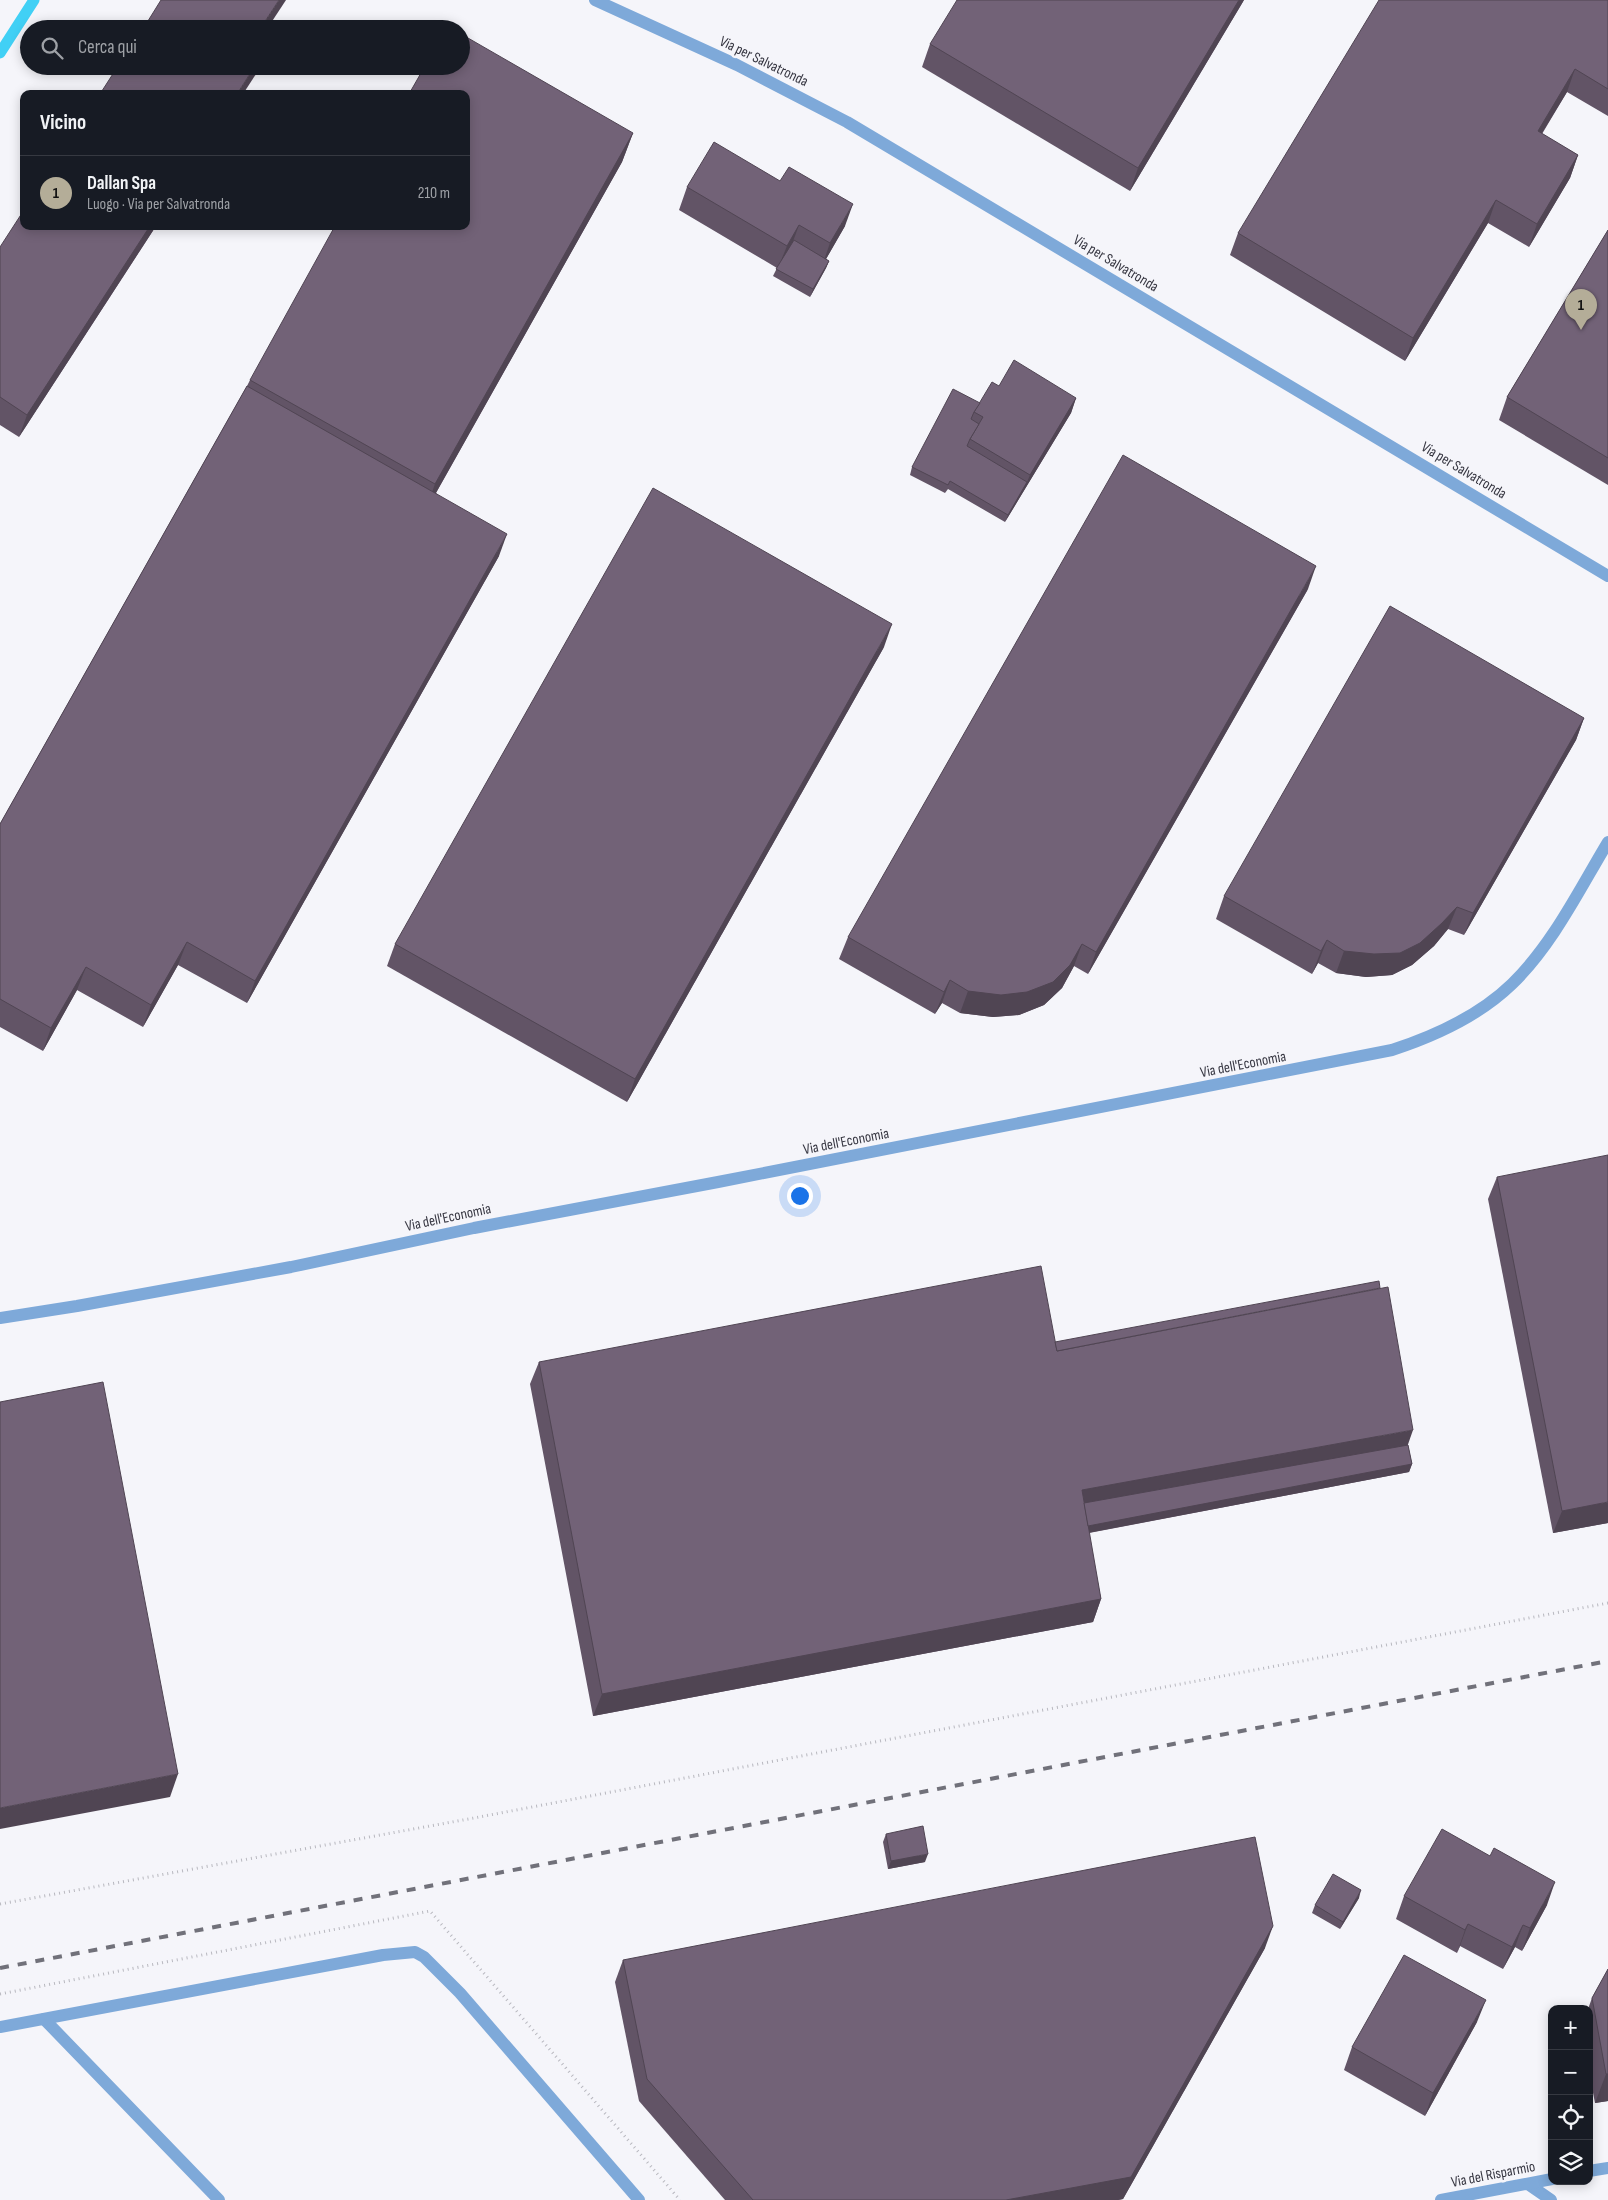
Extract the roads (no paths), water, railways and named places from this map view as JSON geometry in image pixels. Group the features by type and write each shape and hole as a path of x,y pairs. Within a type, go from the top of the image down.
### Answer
{"street":[{"name":"Via per Salvatronda","path":"595,0 737,64 847,122 1608,576"},
{"name":"Via dell'Economia","path":"0,1318 291,1267 474,1228 1392,1050 1450,1027 1498,996 1512,984 1546,944 1608,842"},
{"path":"0,2027 384,1955 415,1952 424,1957 460,1993 639,2200"},
{"path":"44,2019 219,2200"},
{"path":"1593,2171 1608,2168"},
{"name":"Via del Risparmio","path":"1441,2200 1500,2195 1528,2184 1548,2180"},
{"path":"1528,2184 1551,2200"}],"waterway":[{"path":"21,20 34,0"},
{"path":"0,53 20,22"}],"railway":[{"path":"0,1968 1608,1661"}],"place":[{"name":"Dallan Spa","path":"1581,330"}]}
